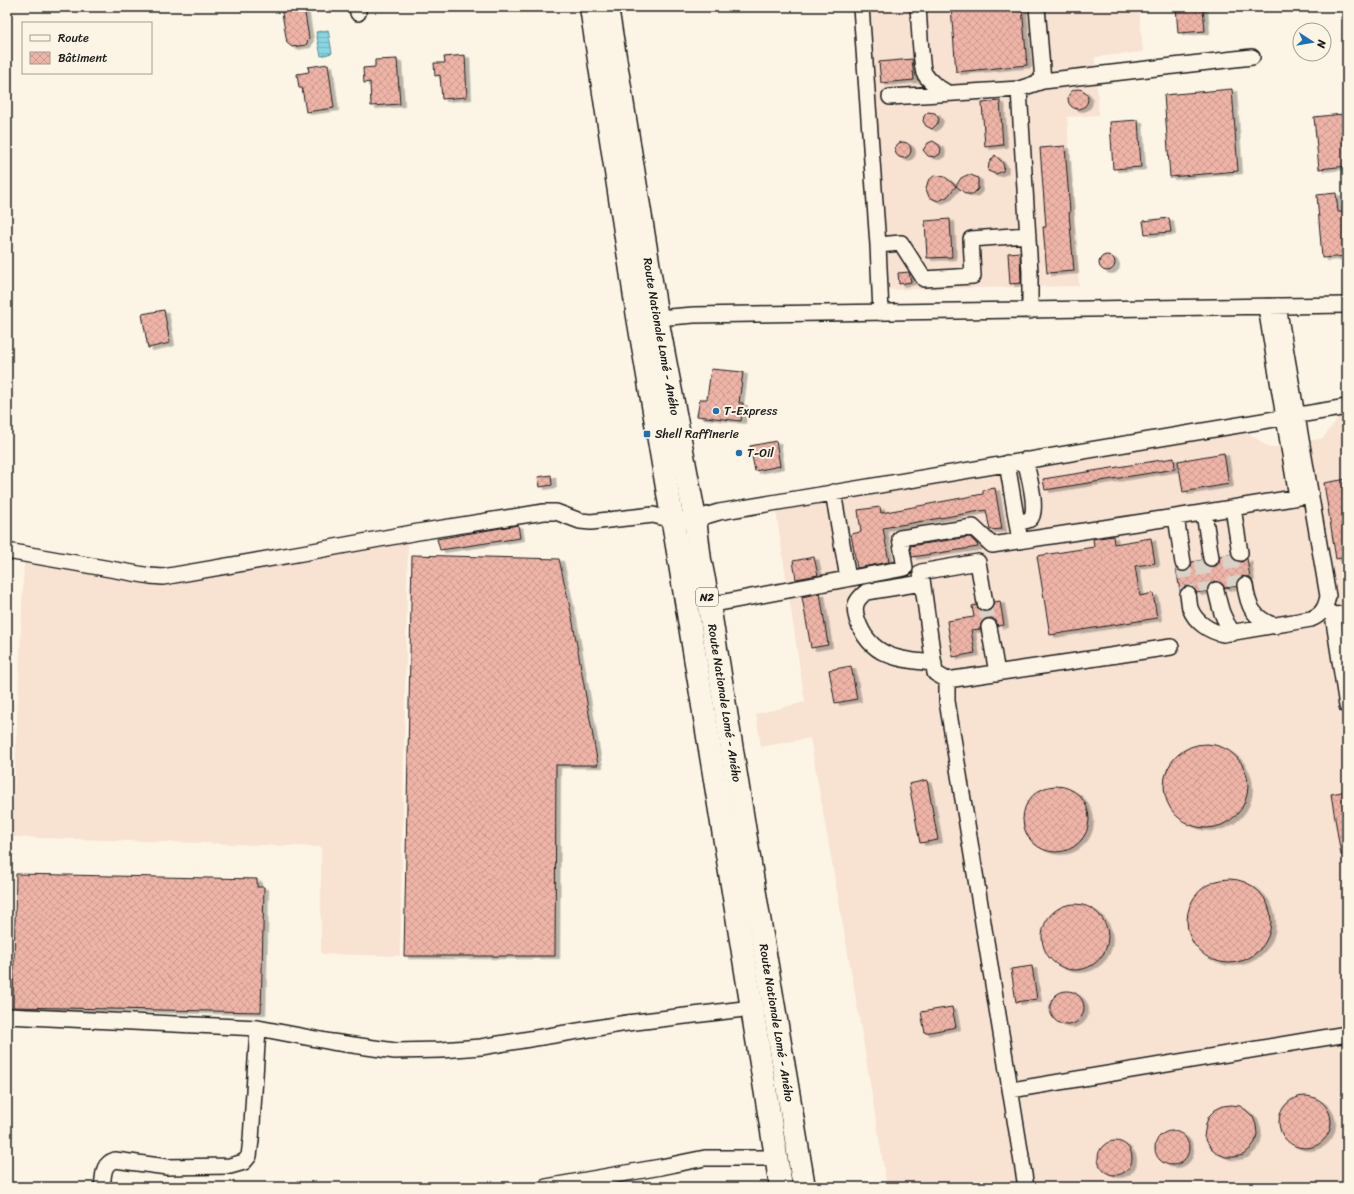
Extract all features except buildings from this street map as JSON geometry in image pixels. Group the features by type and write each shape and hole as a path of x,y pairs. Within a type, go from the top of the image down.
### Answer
{"highway":[{"name":"Route Nationale Lomé - Aného","path":"591,7 648,318 695,519 700,560 709,605 751,870 804,1187"},
{"name":"Route Nationale Lomé - Aného","path":"607,7 673,520 781,1187"}],"street":[{"path":"860,7 878,244 881,313"},
{"path":"918,7 923,72 938,88 948,93"},
{"path":"1037,7 1043,81"},
{"path":"890,97 1019,89 1043,81 1252,57"},
{"path":"1019,89 1028,235 1030,310"},
{"path":"878,244 901,243 924,279 973,276 971,239 1028,235"},
{"path":"648,318 694,315 1347,305"},
{"path":"1272,306 1304,496 1328,596 1335,613 1347,706"},
{"path":"7,551 163,577 418,532 544,512 556,512 580,521 591,522 653,515 673,520 695,519 719,512 833,492 1347,407"},
{"path":"1017,523 1030,519 1034,513 1034,504 1025,460"},
{"path":"1007,463 1020,541"},
{"path":"833,492 848,578"},
{"path":"709,605 905,568 900,538 973,527 992,545 1304,496"},
{"path":"1204,512 1211,558 1204,512"},
{"path":"985,603 978,562 921,572 935,673 947,680 1171,647"},
{"path":"922,583 866,592 855,604 855,613 864,637 880,651 894,657 911,661 934,663"},
{"path":"1275,626 1257,616 1251,608 1247,598 1216,590 1190,608 1203,625 1215,632 1237,632 1275,626 1311,619 1321,614 1335,613"},
{"path":"1216,590 1214,623 1237,632"},
{"path":"1216,590 1228,602 1237,632"},
{"path":"989,627 997,673"},
{"path":"947,680 948,709 1026,1187"},
{"path":"7,1016 258,1028 332,1042 395,1051 481,1047 627,1023 752,1008"},
{"path":"102,1187 105,1167 109,1162 116,1160 167,1167 230,1166 244,1162 249,1156 251,1140 258,1028"},
{"path":"1010,1090 1347,1034"},
{"path":"546,1187 705,1158 776,1158"}],"shaded area":[{"path":"852,7 1139,7 1143,52 1095,57 1099,115 1067,117 1079,286 872,290"},
{"path":"1345,409 1347,409 1347,1187 887,1187 860,1022 810,738 761,747 756,714 805,702 775,505 1244,430 1270,448 1323,438"},
{"path":"408,543 400,956 321,954 321,847 12,837 24,561 163,583 306,558"}],"water":[{"path":"328,30 332,53 321,56 316,32"}],"tunnel":[{"path":"1230,554 1235,586"},
{"path":"1202,560 1207,591"},
{"path":"1183,563 1188,595"},
{"path":"985,603 989,627"}],"place":[{"name":"T-Express","path":"716,411"},
{"name":"Shell Raffinerie","path":"647,434"},
{"name":"T-Oil","path":"739,453"}]}
